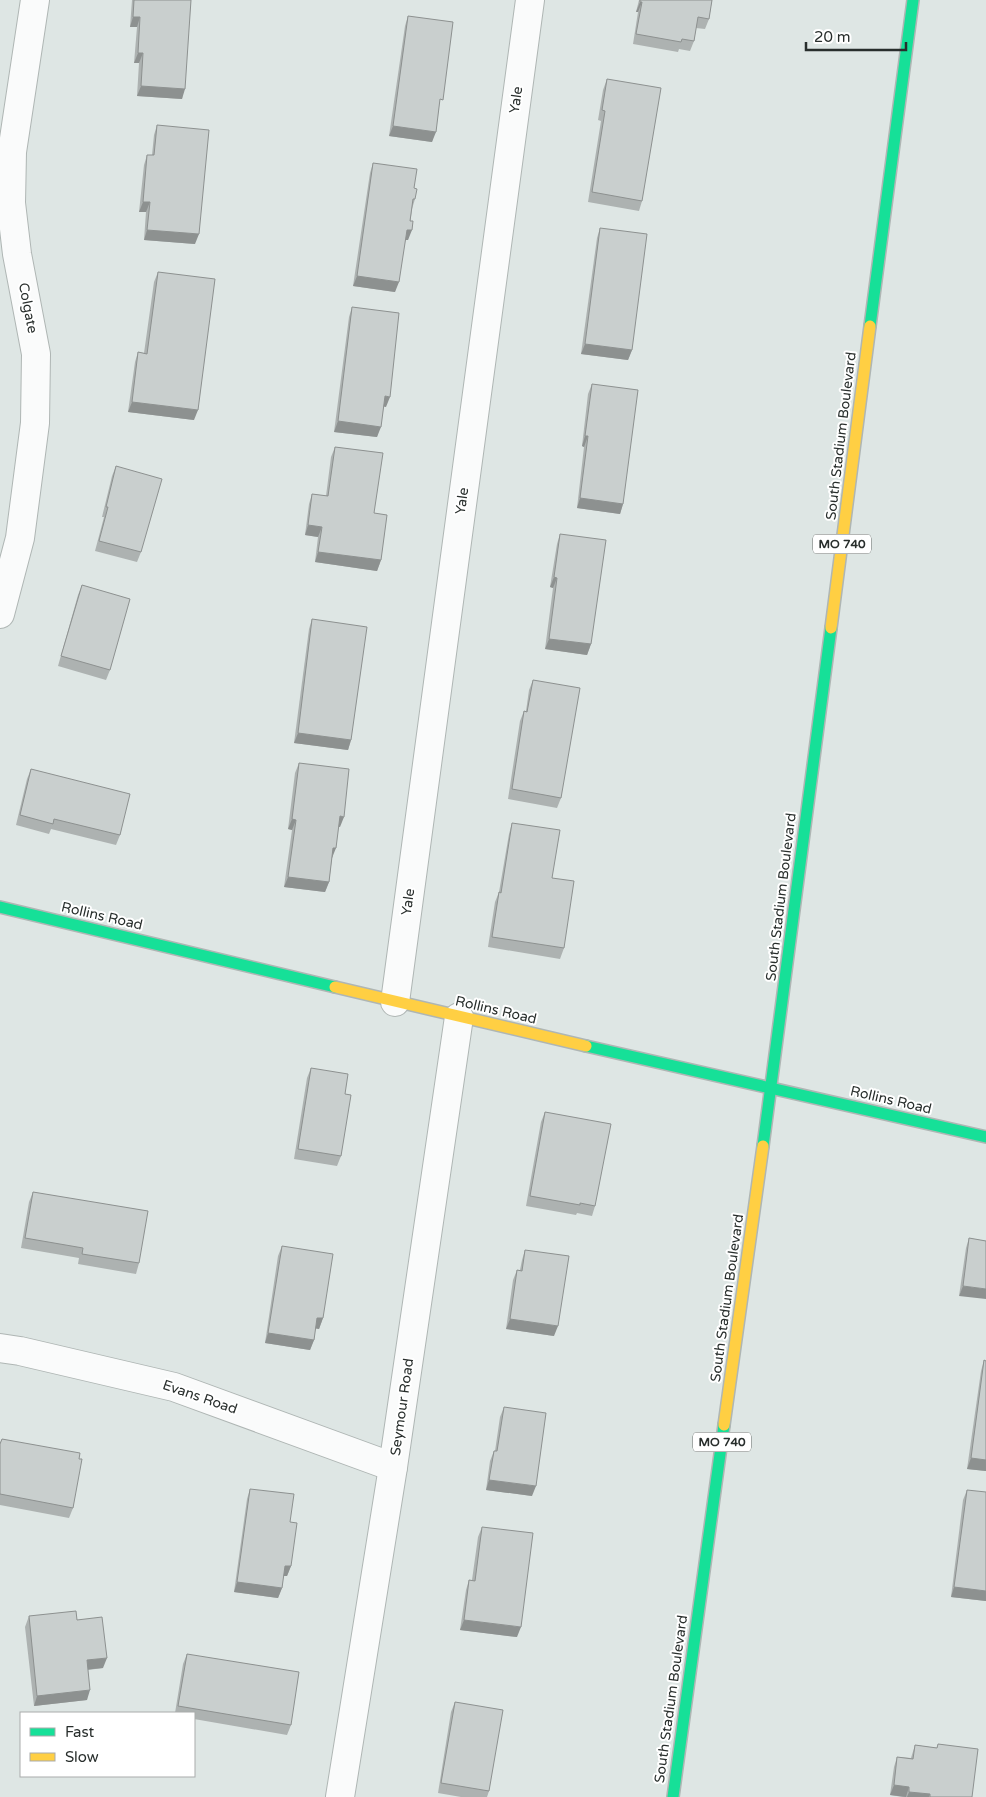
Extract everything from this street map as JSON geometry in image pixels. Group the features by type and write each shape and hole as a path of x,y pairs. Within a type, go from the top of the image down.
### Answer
{"main road":[{"name":"South Stadium Boulevard","path":"673,1797 771,1087 913,0"},
{"name":"Rollins Road","path":"0,907 459,1017 986,1137"}],"street":[{"name":"Colgate","path":"0,614 20,538 35,423 36,354 17,254 11,203 12,152 35,0"},
{"name":"Yale","path":"395,1002 530,0"},
{"name":"Seymour Road","path":"340,1797 393,1468 459,1017"},
{"name":"Evans Road","path":"0,1348 20,1350 174,1387 393,1468"}],"building":[{"path":"134,0 191,0 185,89 141,86 143,53 138,53 140,17 133,17"},
{"path":"640,0 712,0 709,19 698,17 694,41 682,39 681,42 636,34 642,2"},
{"path":"408,16 453,22 443,100 440,99 436,132 393,126"},
{"path":"607,79 661,88 642,201 592,192 605,111 602,110"},
{"path":"157,125 209,130 199,234 147,230 150,202 143,202 147,155 154,155"},
{"path":"373,163 417,169 414,188 417,189 415,199 413,199 410,221 413,221 412,230 407,230 399,282 357,276"},
{"path":"600,228 647,234 632,350 585,344"},
{"path":"158,272 215,279 198,410 132,402 138,352 147,354"},
{"path":"352,307 399,313 390,397 385,396 381,427 338,421"},
{"path":"592,384 638,390 623,504 580,498 588,436 585,436"},
{"path":"335,447 383,453 374,513 387,515 381,560 318,552 322,527 308,525 312,494 328,496"},
{"path":"116,466 162,479 141,552 99,541"},
{"path":"560,534 606,540 591,644 549,639 557,578 554,577"},
{"path":"82,585 130,599 110,670 61,656"},
{"path":"312,619 367,627 351,740 298,733"},
{"path":"533,680 580,688 561,798 512,789 524,711 527,712"},
{"path":"299,763 349,769 344,817 340,816 336,848 333,848 329,882 288,877 296,820 292,819"},
{"path":"31,769 130,794 120,835 54,819 53,824 20,815"},
{"path":"512,823 560,830 552,878 574,881 564,948 492,937"},
{"path":"311,1068 348,1074 345,1094 351,1095 341,1156 298,1149"},
{"path":"545,1112 611,1124 595,1206 530,1196"},
{"path":"33,1192 148,1211 139,1263 82,1254 83,1248 25,1238"},
{"path":"969,1238 986,1241 986,1289 963,1286"},
{"path":"282,1246 333,1254 323,1318 317,1318 314,1340 268,1333"},
{"path":"525,1250 569,1256 558,1326 510,1319 517,1270 522,1271"},
{"path":"984,1360 986,1361 986,1460 971,1458"},
{"path":"504,1407 546,1413 536,1486 489,1480 494,1451 497,1451"},
{"path":"2,1439 80,1453 79,1459 82,1459 73,1508 0,1494 0,1444"},
{"path":"250,1489 294,1494 290,1522 297,1523 291,1566 285,1566 282,1588 237,1582"},
{"path":"967,1490 986,1492 986,1591 954,1587"},
{"path":"482,1527 533,1533 521,1627 464,1620 469,1580 475,1581"},
{"path":"76,1611 77,1620 102,1617 107,1658 87,1660 90,1690 37,1696 29,1616"},
{"path":"187,1654 299,1672 291,1725 178,1706"},
{"path":"455,1702 503,1710 489,1791 441,1783"},
{"path":"938,1744 978,1749 972,1797 930,1797 930,1794 909,1792 909,1787 894,1785 897,1757 913,1759 915,1745 937,1748"}],"traffic: fast":[{"path":"870,326 913,0"},
{"path":"763,1146 831,628"},
{"path":"0,907 335,987"},
{"path":"586,1046 986,1137"},
{"path":"673,1797 724,1425"}],"traffic: slow":[{"path":"831,628 870,326"},
{"path":"335,987 586,1046"},
{"path":"724,1425 763,1146"}]}
